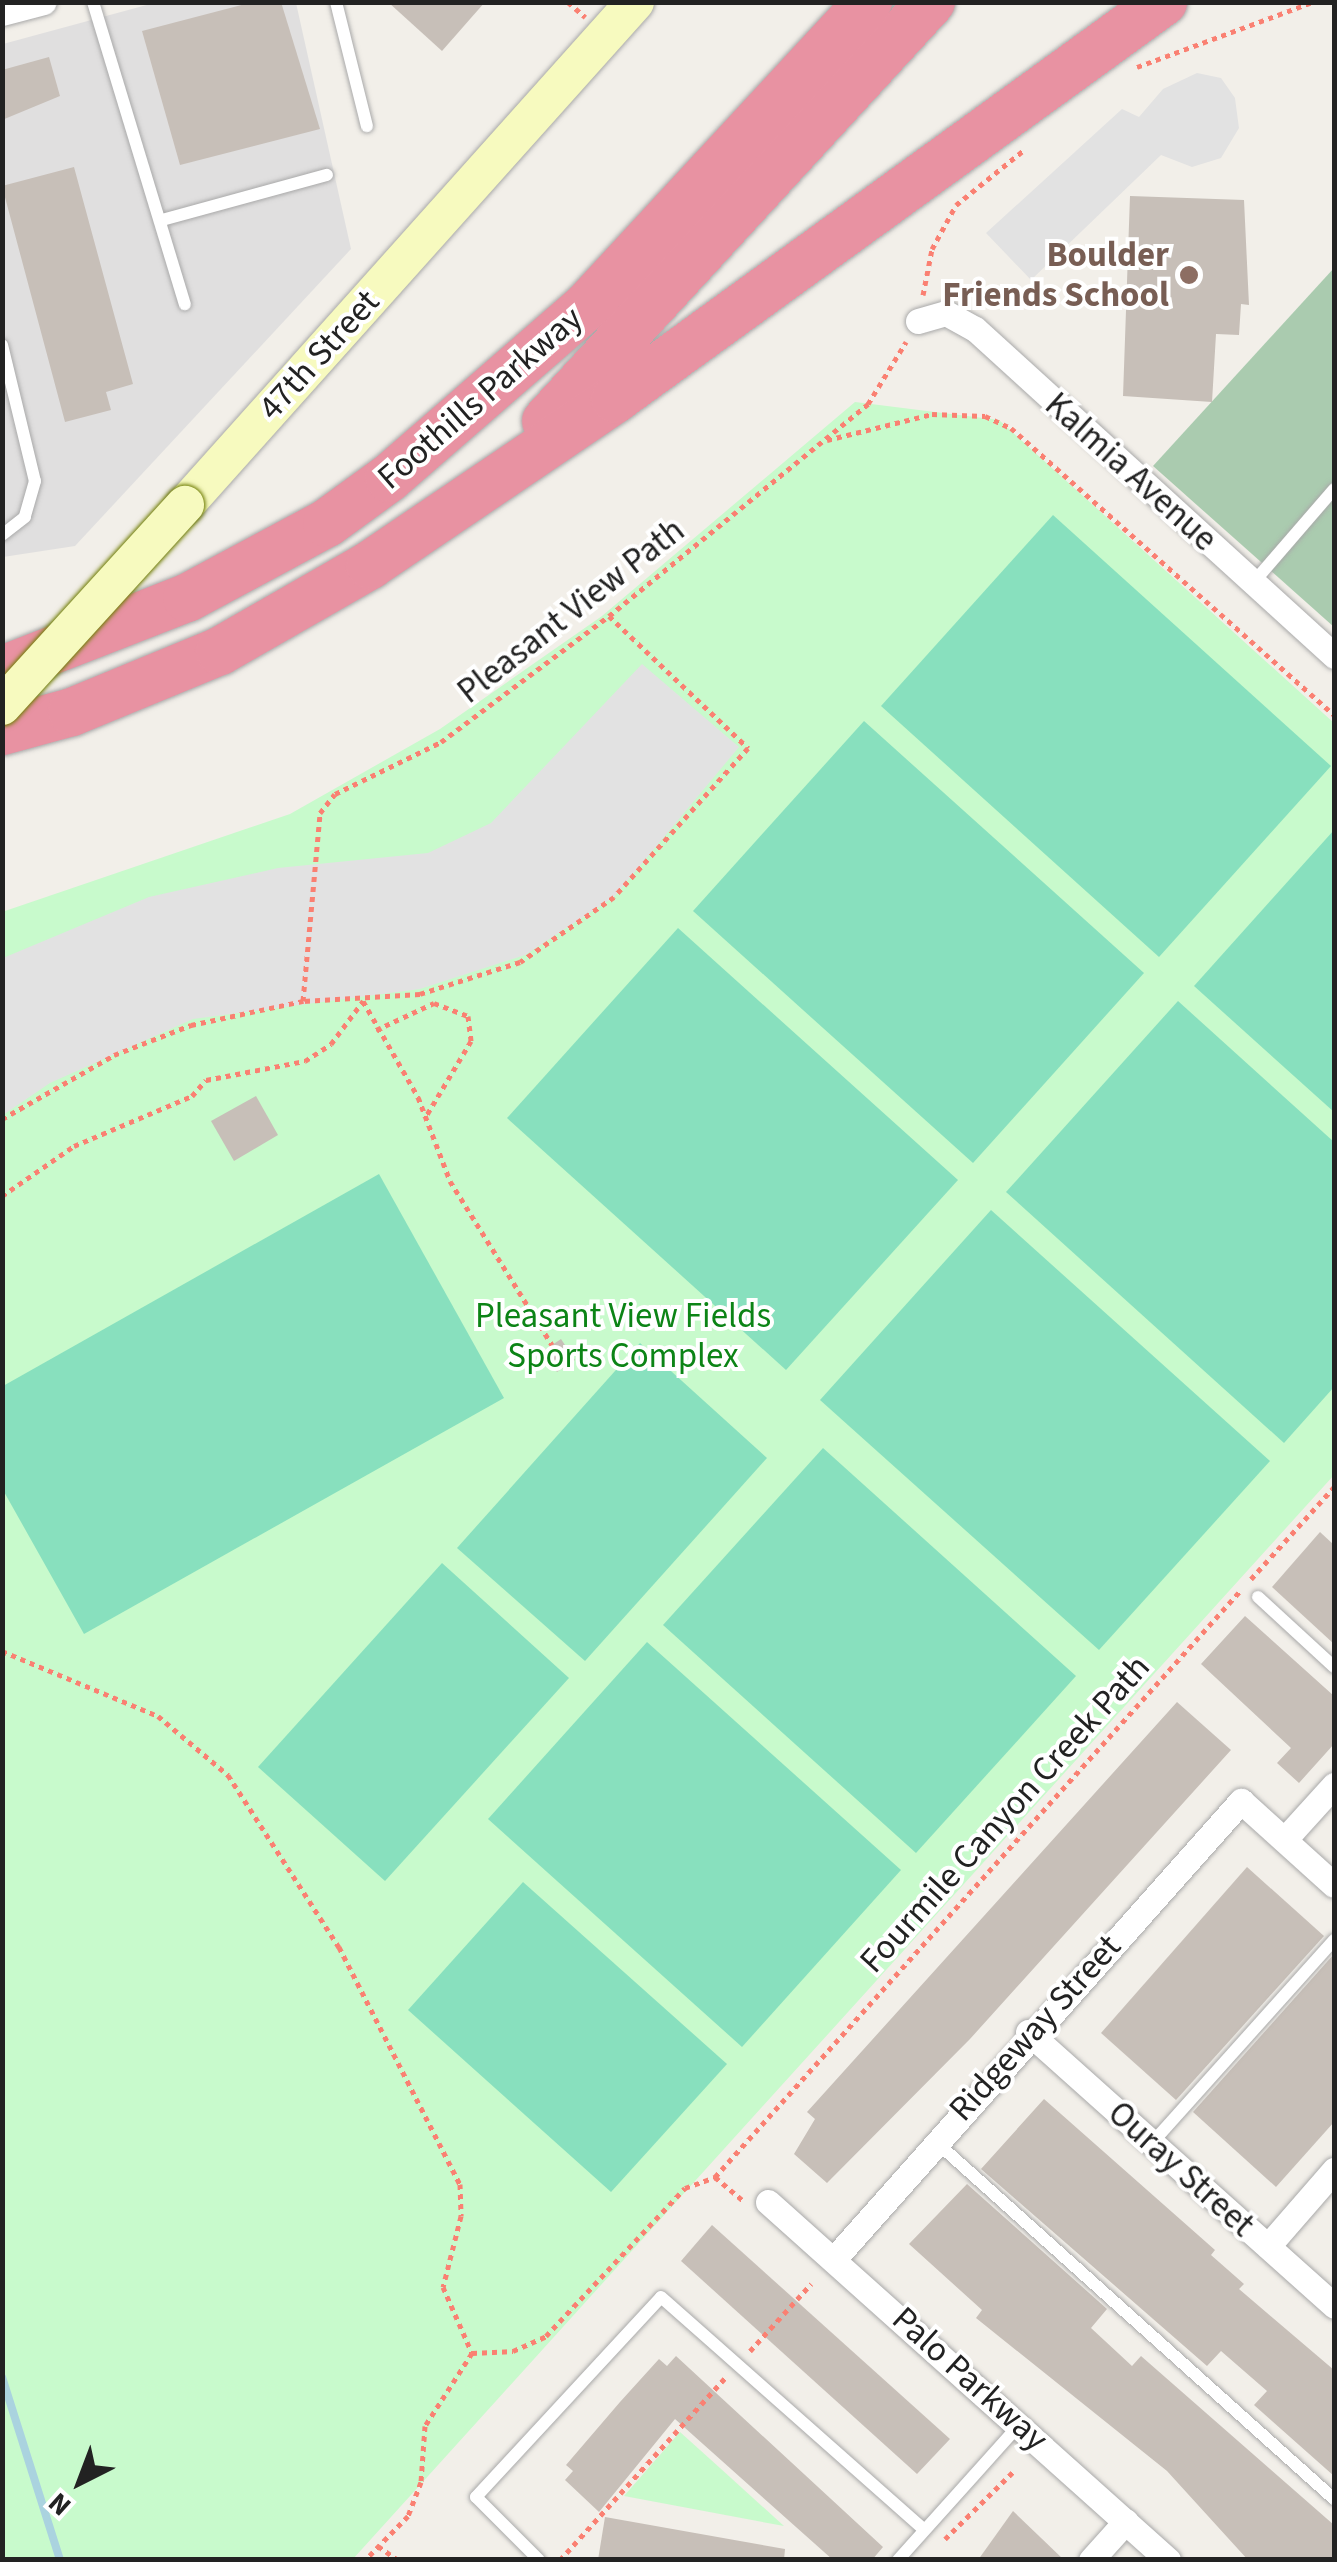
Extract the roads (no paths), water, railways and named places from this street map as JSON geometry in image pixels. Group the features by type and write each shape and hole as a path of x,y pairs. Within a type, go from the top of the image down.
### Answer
{"highway":[{"name":"Foothills Parkway","path":"2,670 187,598 326,523 389,478 586,307 868,2"},
{"name":"Foothills Parkway","path":"436,521 586,381 931,2"},
{"path":"2,731 72,712 220,651 436,521 1163,2"}],"street":[{"path":"2,14 44,2"},
{"name":"47th Street","path":"2,706 186,505 625,6"},
{"name":"Kalmia Avenue","path":"918,321 946,312 975,329 1334,656"},
{"path":"1334,1784 1285,1839 1334,1885"},
{"name":"Ridgeway Street","path":"834,2259 1028,2032 1241,1802 1285,1839"},
{"name":"Ouray Street","path":"1028,2032 1334,2306"},
{"path":"1268,2246 1334,2170"},
{"name":"Palo Parkway","path":"768,2202 1021,2423 1168,2560"},
{"path":"1092,2560 1126,2522"}],"lane":[{"path":"93,2 185,304"},
{"path":"336,2 366,126"},
{"path":"162,220 327,176"},
{"path":"2,345 35,481 25,517 2,535"},
{"path":"1253,583 1334,489"},
{"path":"1258,1598 1334,1666"},
{"path":"1152,2143 1334,1940"},
{"path":"935,2141 1334,2498"},
{"path":"539,2560 476,2498 654,2300 671,2301 924,2530"},
{"path":"898,2560 1021,2423"}],"waterway":[{"path":"2,2377 60,2560"}],"place":[{"name":"Boulder Friends School","path":"1189,275"}],"park label":[{"name":"Pleasant View Fields Sports Complex","path":"623,1336"}]}
